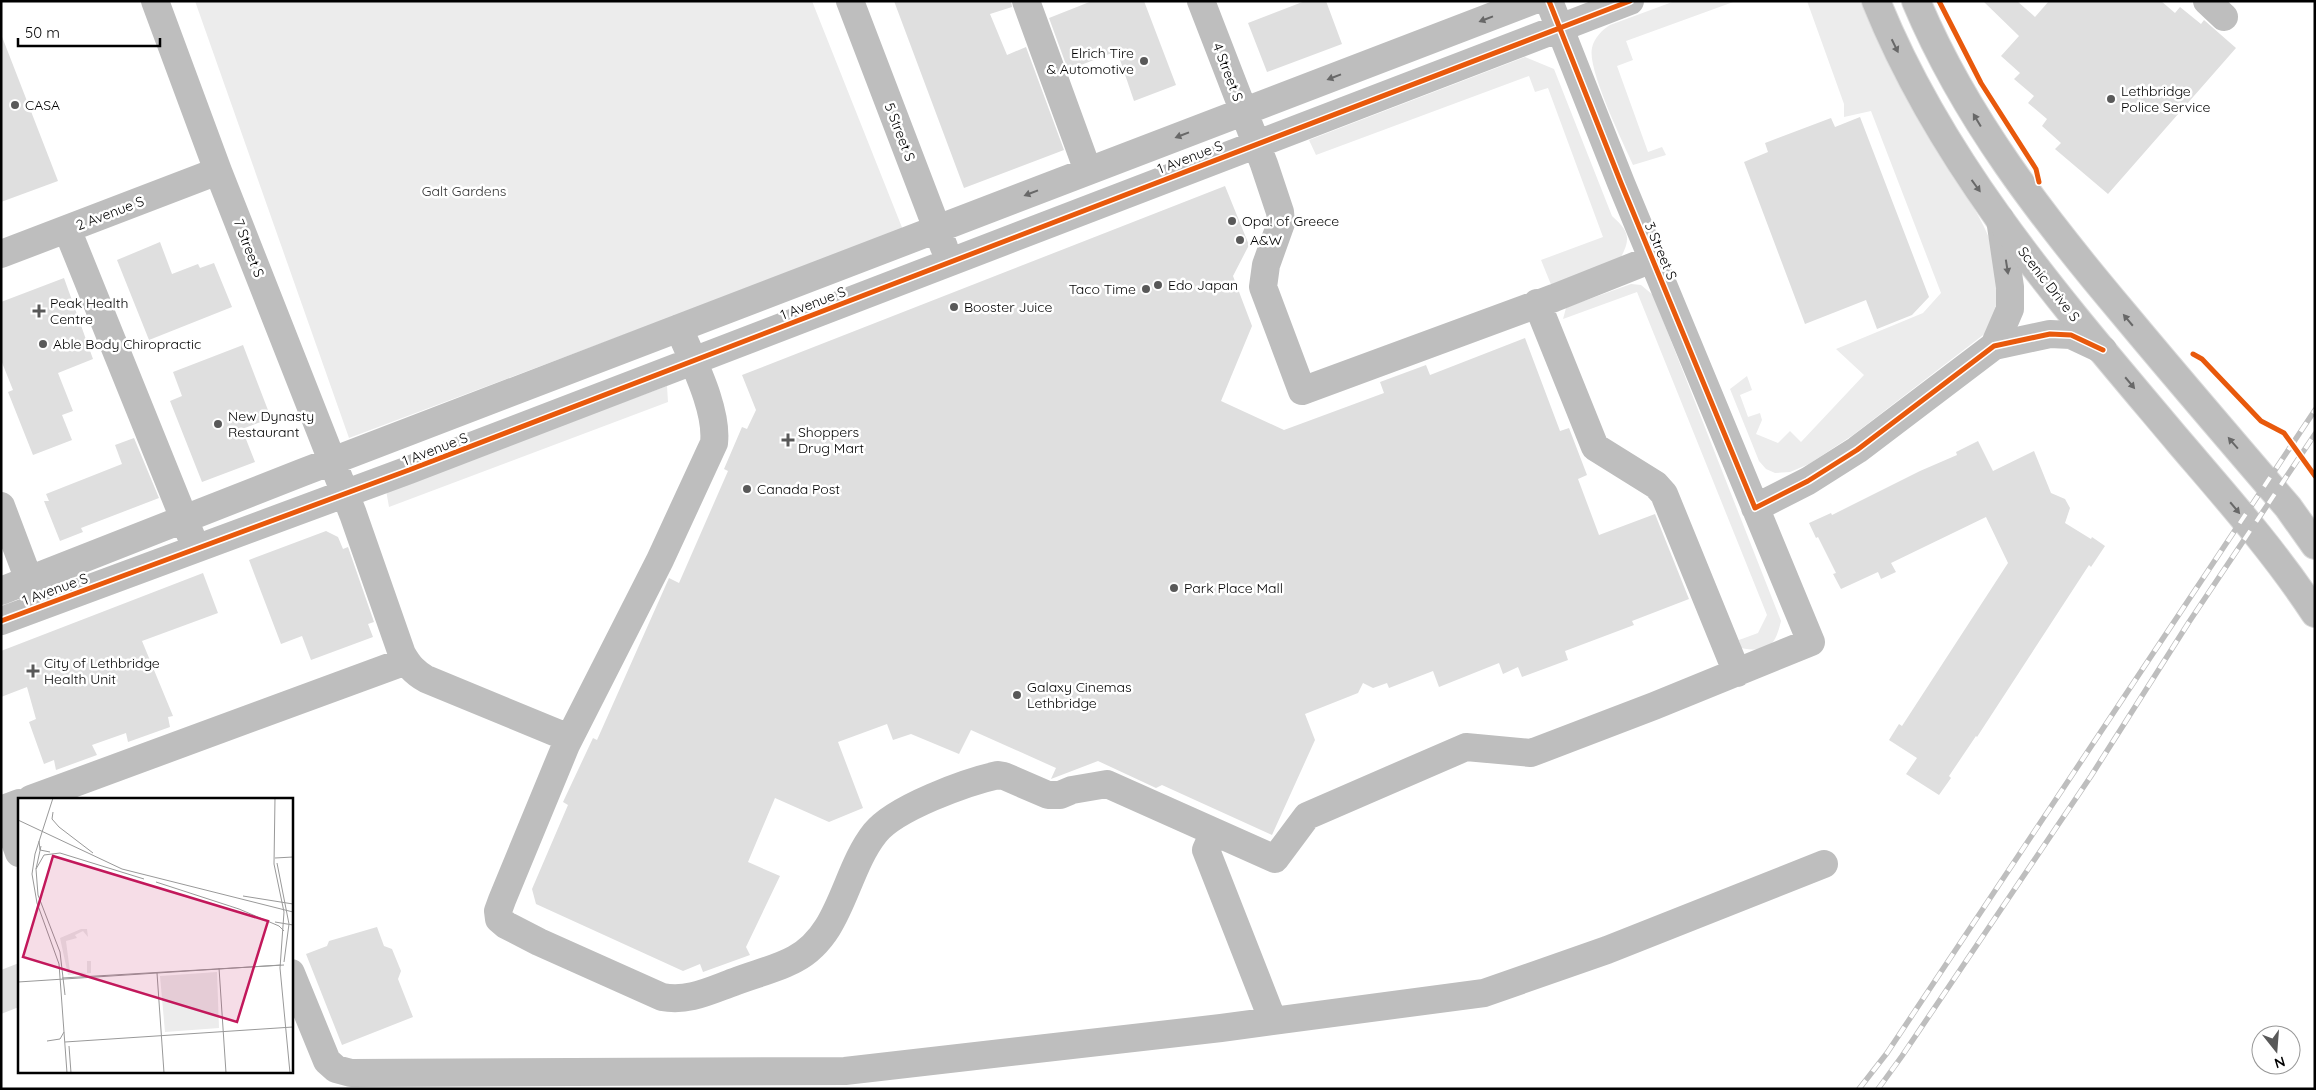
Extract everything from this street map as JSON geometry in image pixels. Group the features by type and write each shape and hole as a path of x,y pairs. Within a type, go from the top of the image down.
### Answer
{"street":[{"name":"7 Street S","path":"155,1 218,172 331,461 406,661"},
{"name":"5 Street S","path":"850,1 950,263"},
{"path":"1026,1 1088,171"},
{"name":"4 Street S","path":"1201,1 1280,212 1281,223 1266,265 1263,287 1302,391 1537,303"},
{"name":"1 Avenue S","path":"1,591 331,461 1532,1"},
{"name":"3 Street S","path":"1550,1 1652,259 1811,642 1737,673"},
{"name":"1 Avenue S","path":"1,621 344,495 1630,1"},
{"name":"Scenic Drive S","path":"1876,1 1892,41 1926,107 1959,162 2044,280 2311,597"},
{"path":"1916,1 1963,96 1994,148 2084,267 2288,507 2315,545"},
{"name":"2 Avenue S","path":"1,254 218,172"},
{"path":"1994,346 2010,309 2010,287 2000,219"},
{"path":"68,229 196,549"},
{"path":"679,328 693,362 714,426 714,443 660,560 570,738 498,911 499,919 506,925 539,942 662,997 678,1000 698,995 795,959 815,945 830,925 863,854 875,833 885,823 910,806 991,777 1004,776 1048,795 1060,795 1072,790 1107,784 1276,859 1307,816 1466,748 1531,753 1737,673 1664,494 1656,486 1595,447 1537,303 1652,259"},
{"path":"1755,508 1808,481 1857,450 1994,346 2050,334 2071,334 2103,350"},
{"path":"1,506 39,607"},
{"path":"2288,507 2315,518"},
{"path":"34,798 406,661 416,673 426,679 570,738"},
{"path":"14,862 3,809 18,803"},
{"path":"1214,832 1206,850 1274,1021"},
{"path":"292,975 327,1061 336,1069 358,1074 845,1071 1274,1021 1492,991 1607,950 1824,864"}],"green space":[{"name":"Galt Gardens","path":"195,1 812,1 903,230 349,438"},
{"path":"1675,1 1736,1 1626,41 1633,60 1617,66 1648,152 1662,147 1666,155 1633,165 1600,88 1592,58 1592,48 1599,35 1610,25"},
{"path":"1807,1 1862,1 1922,125 1970,201 1987,232 1998,266 2000,292 1997,308 1987,332 1853,435 1809,464 1790,472 1775,473 1766,469 1759,461 1730,389 1747,376 1752,390 1740,395 1748,417 1760,413 1762,420 1756,434 1778,443 1790,431 1801,442 1864,375 1836,349 1923,313 1941,293 1871,111 1844,117 1844,104"},
{"path":"1525,57 1554,69 1612,216 1623,228 1627,238 1627,243 1618,263 1552,287 1541,260 1603,237 1548,88 1535,92 1529,76 1316,155 1309,140"},
{"path":"1631,284 1641,285 1653,295 1781,621 1773,642 1764,649 1741,648 1739,640 1758,633 1767,615 1637,292 1563,319 1566,308"},
{"path":"667,386 668,402 389,507 386,490"}],"building":[{"path":"894,1 1011,1 1012,7 990,14 1007,55 1026,47 1064,150 964,188"},
{"name":"Elrich Tire & Automotive","path":"1092,1 1144,1 1176,85 1134,101 1117,51 1068,70 1049,18"},
{"path":"1305,1 1326,1 1342,44 1267,72 1248,23"},
{"name":"Lethbridge Police Service","path":"1983,1 2017,1 2035,17 2049,1 2161,1 2175,13 2180,7 2201,24 2204,20 2236,48 2108,194 2055,149 2061,143 2042,126 2047,119 2028,103 2034,96 2014,79 2020,73 2001,56 2019,36"},
{"name":"CASA","path":"1,34 58,181 1,202"},
{"path":"1860,117 1929,297 1912,315 1877,329 1866,300 1805,324 1744,162 1768,152 1765,143 1831,118 1835,127"},
{"name":"Park Place Mall","path":"1225,186 1249,245 1233,276 1252,326 1221,401 1284,430 1384,393 1380,382 1426,365 1430,375 1525,338 1560,431 1569,428 1587,475 1578,479 1599,535 1655,514 1689,599 1632,621 1634,625 1565,651 1568,660 1522,677 1518,667 1503,674 1499,663 1439,687 1433,671 1389,688 1387,683 1373,688 1363,683 1358,693 1305,714 1315,740 1272,835 1162,785 1156,788 1098,761 1051,779 1056,768 971,730 959,754 911,734 893,740 887,724 838,742 863,808 829,822 775,798 748,862 780,876 746,947 750,955 703,972 700,964 683,971 536,904 532,889 568,805 563,802 593,738 597,740 669,578 679,583 728,471 724,469 742,427 747,429 756,410 742,375"},
{"path":"160,242 172,274 198,264 200,268 214,263 232,307 149,340 117,260"},
{"path":"64,278 93,359 58,373 73,411 62,415 72,440 33,455 8,392 13,390 1,360 1,302"},
{"name":"New Dynasty Restaurant","path":"243,345 271,418 242,429 255,462 202,482 170,401 182,396 173,372"},
{"path":"134,438 159,498 81,528 83,532 60,541 44,501 49,501 46,494 122,464 115,445"},
{"path":"1978,441 1993,471 2034,451 2051,493 2065,499 2070,508 2065,523 2105,546 2091,567 2089,565 1977,737 1949,776 1951,778 1939,795 1906,774 1917,758 1889,740 1899,724 1902,726 2008,563 1986,517 1891,563 1896,572 1881,579 1878,572 1841,589 1833,574 1836,573 1809,523 1831,513 1832,515 1920,471 1957,455 1956,452"},
{"path":"326,531 338,537 343,549 348,547 374,622 368,624 373,637 311,660 302,636 281,644 249,560"},
{"name":"City of Lethbridge Health Unit","path":"203,573 218,613 142,641 173,716 168,717 170,727 128,742 126,733 92,745 97,755 56,770 54,760 44,764 29,722 36,719 27,687 1,697 1,651"},
{"path":"377,927 384,946 392,949 401,971 398,979 413,1017 342,1045 306,954 327,946 329,941"},
{"path":"18,963 18,1007 1,1014 1,970"}],"railway":[{"path":"1859,1089 1887,1053 2315,410"},
{"path":"1878,1089 2091,776 2189,622 2315,434"}],"cycle path":[{"path":"1549,1 1621,183 1755,508 1808,481 1857,450 1994,346 2050,334 2071,335 2103,350"},
{"path":"1,621 409,470 1630,1"},
{"path":"1939,1 1981,83 2036,169 2039,182"},
{"path":"2193,354 2202,359 2261,421 2284,433 2315,476"}],"place":[{"name":"Elrich Tire & Automotive","path":"1144,61"},
{"name":"Lethbridge Police Service","path":"2111,99"},
{"name":"CASA","path":"15,105"},
{"name":"Opa! of Greece","path":"1232,221"},
{"name":"A&W","path":"1240,240"},
{"name":"Edo Japan","path":"1158,285"},
{"name":"Taco Time","path":"1146,289"},
{"name":"Booster Juice","path":"954,307"},
{"name":"Peak Health Centre","path":"39,311"},
{"name":"Able Body Chiropractic","path":"43,344"},
{"name":"New Dynasty Restaurant","path":"218,424"},
{"name":"Shoppers Drug Mart","path":"788,440"},
{"name":"Canada Post","path":"747,489"},
{"name":"Park Place Mall","path":"1174,588"},
{"name":"City of Lethbridge Health Unit","path":"33,671"},
{"name":"Galaxy Cinemas Lethbridge","path":"1017,695"}]}
